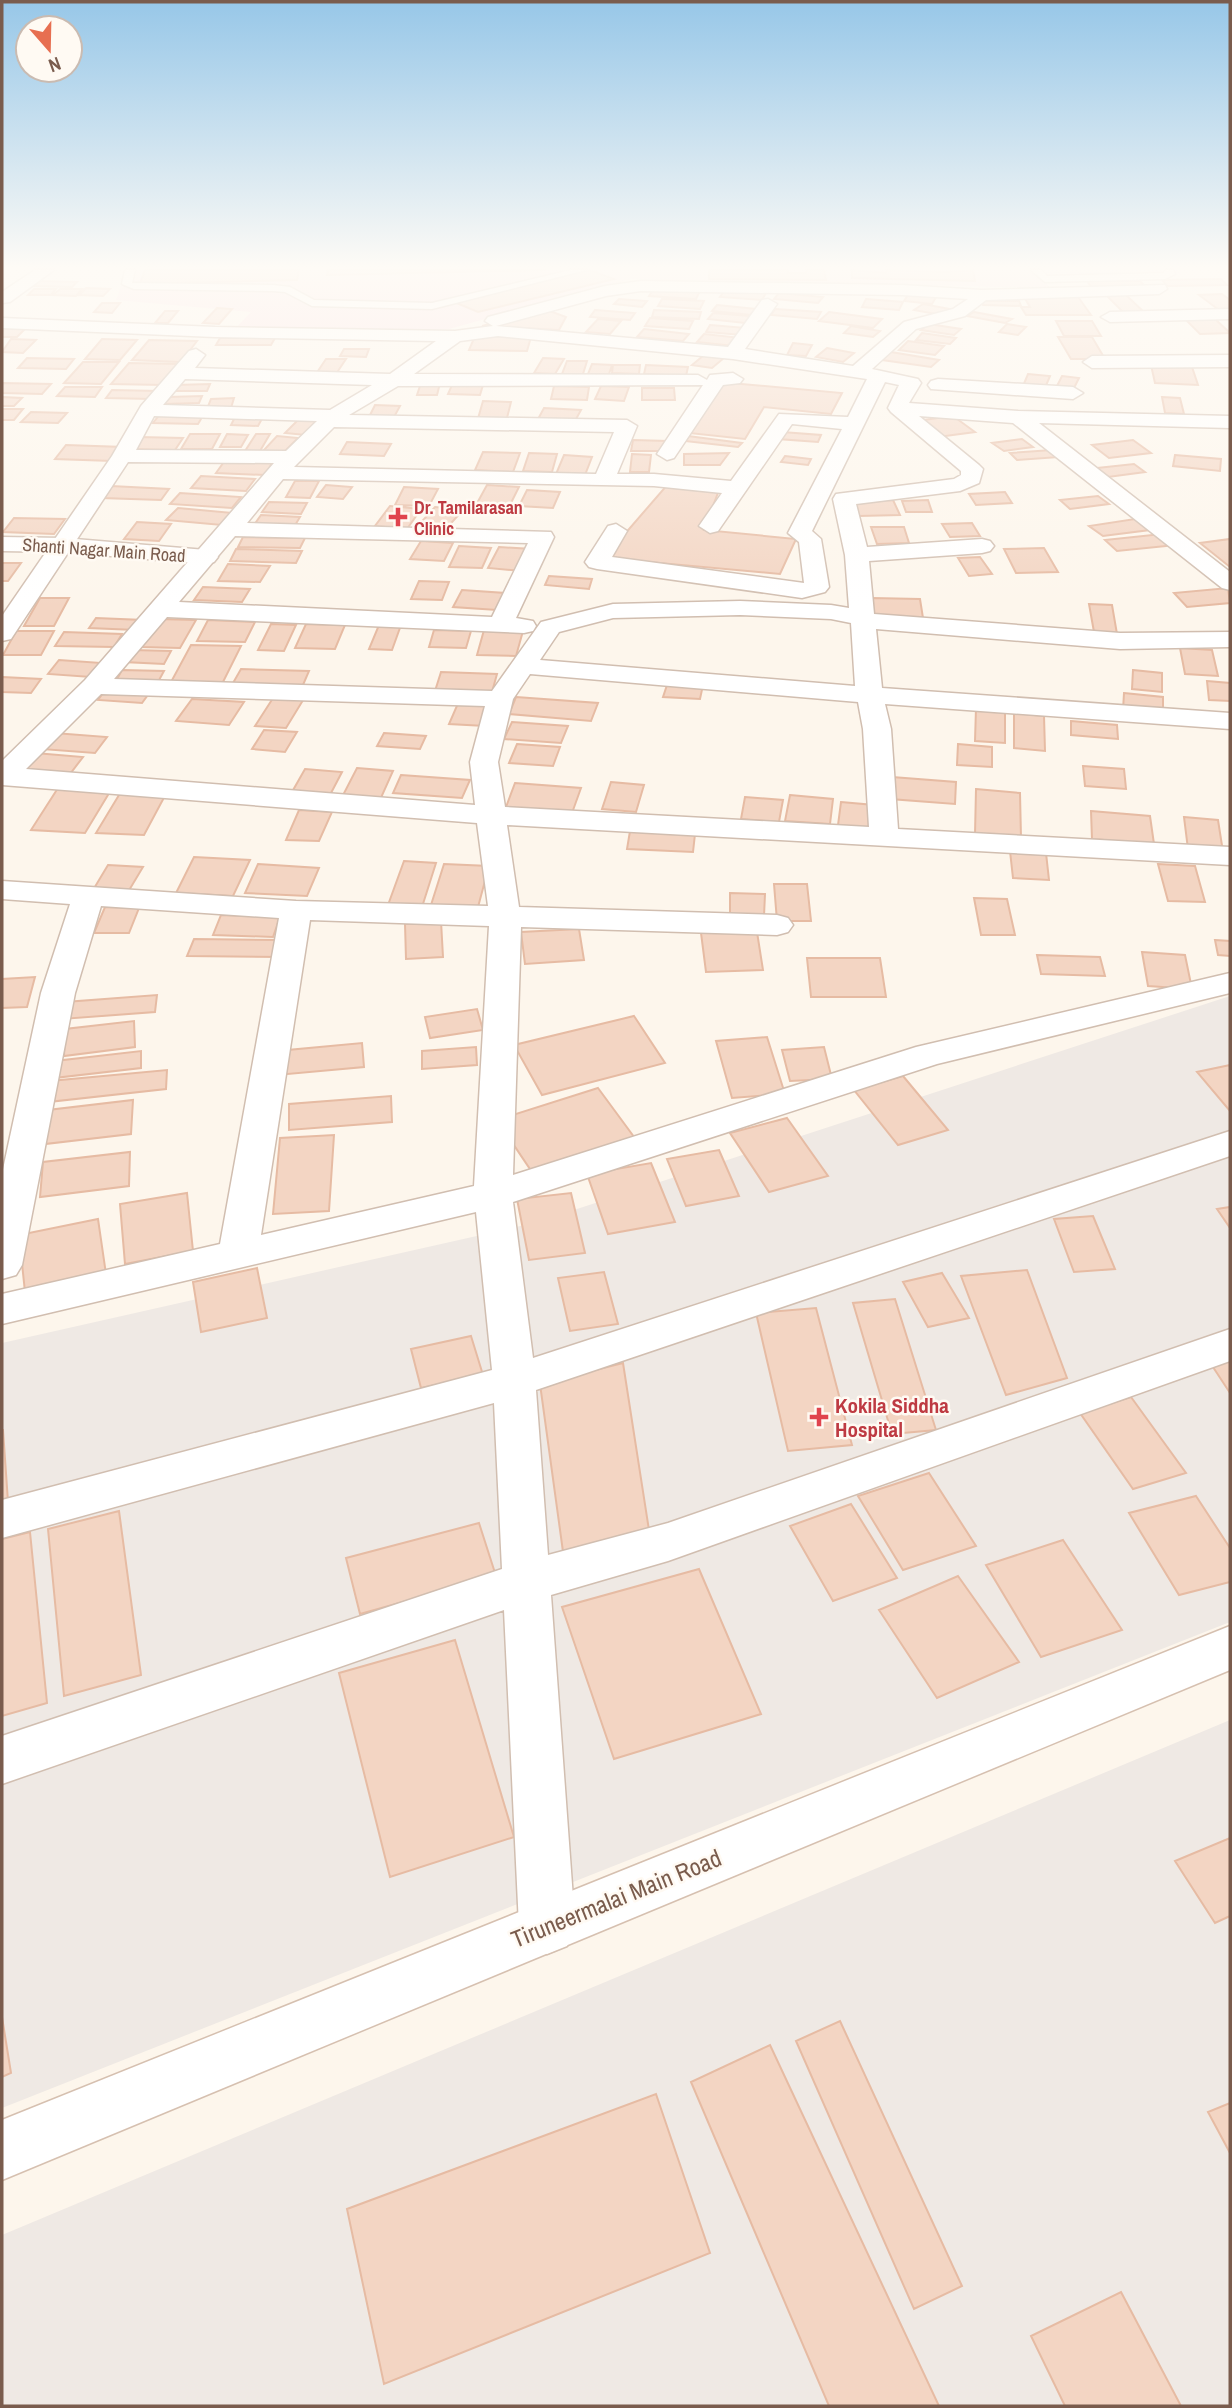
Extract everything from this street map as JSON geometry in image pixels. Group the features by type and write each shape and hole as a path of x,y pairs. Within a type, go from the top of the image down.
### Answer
{"street":[{"path":"2,635 122,456 148,410 172,382"},
{"path":"2,777 93,686 285,465 331,418 390,382"},
{"path":"604,481 627,426 636,382"},
{"path":"667,454 715,382"},
{"path":"844,390 863,382"},
{"path":"616,531 597,562 809,590 817,587 810,539 799,533 855,424 868,382"},
{"path":"902,382 1079,393"},
{"path":"898,408 902,394 911,383"},
{"path":"898,408 1018,417 1230,422"},
{"path":"884,835 877,729 869,693 857,555 844,499 960,485 971,478 971,469 959,457 898,408"},
{"path":"148,410 627,426"},
{"path":"1018,417 1230,583"},
{"path":"710,526 786,418 855,424"},
{"path":"122,456 604,481 654,480 736,488"},
{"path":"230,529 543,537 500,625"},
{"name":"Shanti Nagar Main Road","path":"2,544 63,545 206,557"},
{"path":"857,555 982,546"},
{"path":"162,609 550,627 613,611 740,608 831,612 861,619 1120,641 1230,639"},
{"path":"547,1926 514,1381 493,1195 505,918 484,761 500,699 550,627"},
{"path":"523,666 711,683 1230,721"},
{"path":"93,686 500,699"},
{"path":"2,777 490,815 1230,856"},
{"path":"2,890 296,910 777,925"},
{"path":"2,1265 58,993 88,896"},
{"path":"238,1254 296,910"},
{"path":"2,1309 493,1195 928,1055 1230,983"},
{"path":"2,1519 514,1381 1230,1143"},
{"path":"2,1760 525,1582 668,1542 1230,1345"},
{"name":"Tiruneermalai Main Road","path":"2,2150 1230,1648"}],"shaded area":[{"path":"1230,996 1230,1622 2,2108 2,1343 534,1223"},
{"path":"1230,1720 1230,2406 2,2406 2,2235"}],"building":[{"path":"65,382 102,382 101,384"},
{"path":"112,382 166,382 164,385 111,384"},
{"path":"719,382 842,393 831,414 764,407 745,439 689,433"},
{"path":"1025,382 1047,382 1045,388 1023,386"},
{"path":"1059,382 1077,382 1073,390 1056,388"},
{"path":"1197,382 1198,385 1155,383"},
{"path":"2,383 51,384 42,394 2,393"},
{"path":"421,383 440,383 437,395 417,395"},
{"path":"210,384 207,391 171,391 174,385"},
{"path":"452,385 483,385 480,395 448,394"},
{"path":"554,386 589,387 587,400 551,399"},
{"path":"601,386 629,387 624,401 595,399"},
{"path":"65,387 102,387 95,397 57,396"},
{"path":"642,388 674,388 675,400 642,400"},
{"path":"112,390 158,391 152,399 106,398"},
{"path":"202,396 199,403 164,404 167,397"},
{"path":"2,397 22,398 14,406 2,406"},
{"path":"1162,397 1180,398 1184,414 1165,413"},
{"path":"234,398 231,408 207,409 211,399"},
{"path":"483,401 511,402 506,422 477,422"},
{"path":"375,405 400,406 394,417 369,417"},
{"path":"544,408 581,410 575,421 538,419"},
{"path":"2,409 23,409 14,420 2,420"},
{"path":"31,412 67,413 58,423 21,422"},
{"path":"160,414 204,414 198,424 153,423"},
{"path":"236,415 264,415 258,426 231,425"},
{"path":"953,416 975,432 938,437 916,421"},
{"path":"300,418 321,419 306,435 285,433"},
{"path":"782,432 821,435 818,442 778,439"},
{"path":"190,434 220,434 212,449 181,449"},
{"path":"227,434 248,435 241,447 220,447"},
{"path":"256,434 270,434 260,451 245,451"},
{"path":"680,435 742,443 738,447 676,440"},
{"path":"277,436 298,438 284,452 263,451"},
{"path":"139,437 183,438 175,450 131,449"},
{"path":"1022,439 1033,447 1004,451 992,443"},
{"path":"633,440 667,441 661,451 631,451"},
{"path":"1133,440 1151,453 1109,458 1092,445"},
{"path":"347,442 391,444 384,456 340,454"},
{"path":"66,445 123,447 112,461 55,459"},
{"path":"1052,450 1060,457 1017,460 1010,453"},
{"path":"483,452 520,453 513,472 475,470"},
{"path":"529,453 557,454 552,472 523,471"},
{"path":"729,453 720,465 684,465 684,454"},
{"path":"632,454 651,455 649,472 630,472"},
{"path":"564,455 592,457 585,475 556,474"},
{"path":"1175,455 1221,459 1220,471 1173,466"},
{"path":"785,456 811,459 808,465 781,462"},
{"path":"226,459 274,460 265,475 216,473"},
{"path":"1134,464 1145,472 1108,477 1097,468"},
{"path":"201,476 255,479 246,491 191,488"},
{"path":"295,481 319,481 310,498 286,497"},
{"path":"668,484 719,490 704,530 796,539 780,574 604,558"},
{"path":"326,485 352,487 343,499 317,497"},
{"path":"487,485 519,487 509,507 476,505"},
{"path":"111,486 169,489 161,500 102,498"},
{"path":"404,487 438,489 429,506 395,505"},
{"path":"527,490 560,492 553,508 519,506"},
{"path":"1005,492 1012,503 976,505 969,494"},
{"path":"180,493 241,497 232,508 170,504"},
{"path":"1098,496 1109,504 1070,509 1060,500"},
{"path":"893,500 900,515 859,516 853,501"},
{"path":"928,500 932,512 906,512 902,501"},
{"path":"269,502 307,503 301,514 262,512"},
{"path":"390,506 421,509 407,529 375,526"},
{"path":"435,507 463,510 444,531 416,528"},
{"path":"178,508 233,513 222,525 166,520"},
{"path":"261,515 300,517 294,527 254,525"},
{"path":"14,518 65,519 54,534 3,532"},
{"path":"1135,519 1150,530 1103,536 1089,526"},
{"path":"137,522 171,524 159,541 124,539"},
{"path":"972,523 980,536 950,537 942,524"},
{"path":"871,527 904,527 909,543 877,544"},
{"path":"1162,534 1176,545 1117,551 1105,540"},
{"path":"243,537 305,538 300,548 238,547"},
{"path":"1230,539 1230,567 1200,543"},
{"path":"421,541 453,543 444,561 410,559"},
{"path":"459,546 491,548 482,568 449,567"},
{"path":"499,547 532,549 522,571 488,568"},
{"path":"1044,548 1058,572 1016,573 1004,549"},
{"path":"236,549 302,551 296,563 230,561"},
{"path":"980,557 992,574 969,576 958,558"},
{"path":"2,563 21,563 8,581 2,581"},
{"path":"228,564 270,566 260,582 218,581"},
{"path":"549,576 592,579 589,589 545,585"},
{"path":"419,581 449,582 442,600 411,599"},
{"path":"203,587 250,589 242,602 194,600"},
{"path":"1228,588 1230,603 1187,607 1174,593"},
{"path":"462,590 505,593 497,610 453,607"},
{"path":"40,598 69,598 54,626 24,626"},
{"path":"872,598 920,599 923,618 874,616"},
{"path":"1089,604 1112,605 1117,634 1094,632"},
{"path":"96,618 143,620 136,630 89,628"},
{"path":"158,619 196,620 180,648 141,647"},
{"path":"208,620 255,622 245,642 197,641"},
{"path":"271,624 296,625 284,651 258,650"},
{"path":"306,624 345,625 335,649 295,648"},
{"path":"379,625 401,625 392,650 369,649"},
{"path":"434,630 471,631 466,648 429,647"},
{"path":"484,630 523,631 516,656 477,655"},
{"path":"16,631 54,631 41,655 3,655"},
{"path":"64,632 122,634 114,647 55,646"},
{"path":"191,645 241,646 222,684 171,682"},
{"path":"1180,648 1212,650 1218,676 1185,674"},
{"path":"132,650 171,651 164,664 124,662"},
{"path":"59,660 102,663 91,677 48,674"},
{"path":"241,669 309,671 303,685 233,683"},
{"path":"122,670 164,671 158,682 116,681"},
{"path":"1133,670 1162,673 1162,692 1132,689"},
{"path":"441,672 497,674 492,692 435,691"},
{"path":"2,677 41,679 31,693 2,692"},
{"path":"1207,681 1230,683 1230,701 1209,700"},
{"path":"668,682 703,685 700,699 663,697"},
{"path":"106,689 150,692 142,703 98,700"},
{"path":"1124,693 1163,697 1163,714 1123,710"},
{"path":"275,695 305,697 286,728 255,726"},
{"path":"516,697 598,703 591,721 509,714"},
{"path":"192,699 244,702 229,725 176,721"},
{"path":"459,701 495,703 485,726 449,724"},
{"path":"976,708 1005,710 1005,743 975,741"},
{"path":"1014,713 1044,716 1045,751 1014,748"},
{"path":"1071,721 1117,725 1118,739 1071,735"},
{"path":"512,722 568,726 561,743 504,739"},
{"path":"264,730 297,732 285,752 252,749"},
{"path":"54,733 107,737 95,753 41,749"},
{"path":"384,733 426,736 420,749 377,746"},
{"path":"517,744 560,747 553,766 509,763"},
{"path":"958,744 992,747 992,767 957,765"},
{"path":"35,753 83,757 70,774 21,771"},
{"path":"1083,766 1124,769 1126,789 1085,786"},
{"path":"357,768 393,771 380,800 342,797"},
{"path":"305,769 342,772 330,795 292,792"},
{"path":"401,775 470,780 462,798 393,793"},
{"path":"892,777 956,782 955,804 890,799"},
{"path":"611,782 644,785 636,812 602,809"},
{"path":"515,783 581,788 572,813 506,807"},
{"path":"58,788 111,790 85,833 31,830"},
{"path":"976,789 1020,793 1021,838 975,834"},
{"path":"122,790 167,792 144,835 96,833"},
{"path":"790,795 833,799 830,824 785,821"},
{"path":"745,797 783,800 779,822 741,819"},
{"path":"841,802 874,805 872,828 838,825"},
{"path":"299,810 332,812 319,841 286,840"},
{"path":"1091,811 1150,816 1154,844 1092,839"},
{"path":"1184,817 1218,820 1223,852 1188,849"},
{"path":"630,831 695,834 693,852 627,849"},
{"path":"1010,851 1046,853 1049,880 1013,878"},
{"path":"194,857 250,860 233,896 176,893"},
{"path":"404,861 436,863 422,907 388,905"},
{"path":"258,864 319,868 307,896 245,893"},
{"path":"444,864 489,866 478,907 431,905"},
{"path":"1158,864 1195,866 1205,902 1168,901"},
{"path":"108,865 143,867 128,892 93,890"},
{"path":"774,884 807,884 811,921 777,921"},
{"path":"730,893 765,894 764,916 730,915"},
{"path":"974,898 1007,899 1015,935 981,935"},
{"path":"105,907 139,908 129,933 94,933"},
{"path":"221,915 280,917 273,937 213,935"},
{"path":"441,921 443,957 406,959 405,924"},
{"path":"579,929 584,960 525,964 521,932"},
{"path":"757,932 763,970 706,972 701,933"},
{"path":"194,939 286,940 281,957 187,956"},
{"path":"1215,940 1230,941 1230,956 1218,955"},
{"path":"1142,952 1185,955 1192,989 1148,986"},
{"path":"1037,955 1100,957 1105,976 1041,974"},
{"path":"807,958 880,958 886,997 811,997"},
{"path":"35,977 27,1007 2,1008 2,979"},
{"path":"157,995 155,1012 62,1019 65,1002"},
{"path":"477,1009 483,1030 430,1038 425,1017"},
{"path":"634,1016 665,1063 542,1095 514,1045"},
{"path":"134,1021 135,1047 64,1056 65,1029"},
{"path":"767,1037 785,1094 732,1098 716,1041"},
{"path":"362,1043 364,1067 277,1075 277,1051"},
{"path":"476,1047 477,1065 422,1069 422,1051"},
{"path":"824,1047 832,1079 790,1081 782,1050"},
{"path":"141,1051 141,1068 54,1078 55,1061"},
{"path":"1230,1065 1230,1111 1197,1072"},
{"path":"167,1070 166,1089 48,1102 50,1081"},
{"path":"903,1076 948,1130 898,1145 854,1090"},
{"path":"598,1088 637,1141 534,1175 497,1120"},
{"path":"391,1096 392,1122 289,1130 289,1104"},
{"path":"133,1100 131,1134 45,1144 48,1110"},
{"path":"787,1118 828,1176 769,1192 730,1133"},
{"path":"334,1135 329,1211 273,1214 280,1138"},
{"path":"719,1150 739,1196 686,1206 667,1159"},
{"path":"130,1152 129,1186 40,1197 43,1162"},
{"path":"651,1163 675,1222 608,1234 587,1174"},
{"path":"187,1193 193,1251 125,1264 120,1204"},
{"path":"571,1193 585,1253 529,1260 517,1199"},
{"path":"1230,1207 1230,1228 1217,1209"},
{"path":"1093,1216 1115,1269 1074,1272 1054,1219"},
{"path":"98,1219 106,1274 25,1292 19,1235"},
{"path":"257,1268 267,1318 201,1332 193,1282"},
{"path":"1027,1270 1067,1378 1006,1395 961,1276"},
{"path":"604,1272 618,1324 570,1331 558,1278"},
{"path":"942,1273 969,1318 928,1327 903,1282"},
{"path":"895,1299 936,1430 892,1434 853,1303"},
{"path":"816,1308 852,1445 788,1451 756,1313"},
{"path":"471,1336 483,1375 421,1388 411,1349"},
{"path":"1230,1361 1230,1393 1211,1364"},
{"path":"623,1363 651,1543 564,1559 540,1384"},
{"path":"1131,1397 1186,1473 1133,1489 1080,1413"},
{"path":"2,1430 8,1502 2,1503"},
{"path":"929,1473 976,1546 903,1570 858,1496"},
{"path":"1196,1496 1230,1548 1230,1582 1179,1595 1129,1513"},
{"path":"851,1504 897,1578 833,1601 790,1526"},
{"path":"119,1511 141,1675 64,1696 48,1529"},
{"path":"479,1523 496,1576 360,1614 346,1558"},
{"path":"30,1532 47,1703 2,1716 2,1539"},
{"path":"1063,1540 1122,1630 1041,1657 986,1565"},
{"path":"699,1569 761,1714 614,1759 562,1607"},
{"path":"958,1576 1019,1662 937,1698 879,1610"},
{"path":"455,1640 514,1837 390,1877 339,1673"},
{"path":"1230,1838 1230,1916 1215,1923 1175,1861"},
{"path":"2,2017 11,2073 2,2077"},
{"path":"840,2021 962,2286 914,2309 796,2041"},
{"path":"770,2045 939,2406 829,2406 691,2082"},
{"path":"656,2094 710,2253 384,2384 347,2209"},
{"path":"1230,2103 1230,2153 1208,2112"},
{"path":"1121,2292 1181,2406 1065,2406 1031,2336"}],"place":[{"name":"Dr. Tamilarasan Clinic","path":"398,517"},
{"name":"Kokila Siddha Hospital","path":"819,1417"}]}
